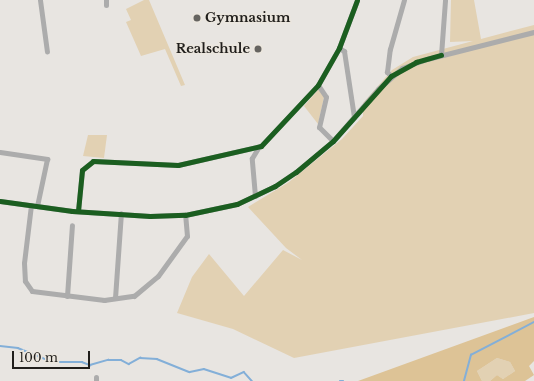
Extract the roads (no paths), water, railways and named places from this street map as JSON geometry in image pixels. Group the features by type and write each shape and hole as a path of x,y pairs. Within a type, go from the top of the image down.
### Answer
{"street":[{"path":"40,0 47,52"},
{"path":"255,196 252,158 258,148 318,85 339,48 356,0"},
{"path":"391,76 387,72 390,49 404,0"},
{"path":"442,55 445,0"},
{"path":"0,201 78,211 121,214 185,215 216,210 255,196 296,172 334,141 391,76 416,62 534,32"},
{"path":"339,48 344,51 354,117"},
{"path":"318,85 326,97 319,127 334,141"},
{"path":"78,211 82,170 93,161 178,165 258,148"},
{"path":"0,152 47,159 37,206"},
{"path":"31,205 24,263 25,281 32,291 104,300 134,296 158,276 187,236 185,215"},
{"path":"115,298 122,234 121,214"},
{"path":"67,296 72,225"}],"waterway":[{"path":"464,381 471,355 534,322"},
{"path":"0,346 18,348 52,362 82,362 90,365 108,360 121,360 129,364 140,358 157,359 190,372 204,369 231,378 244,372 252,381"}],"place":[{"name":"Gymnasium","path":"197,18"},
{"name":"Realschule","path":"258,49"}]}
